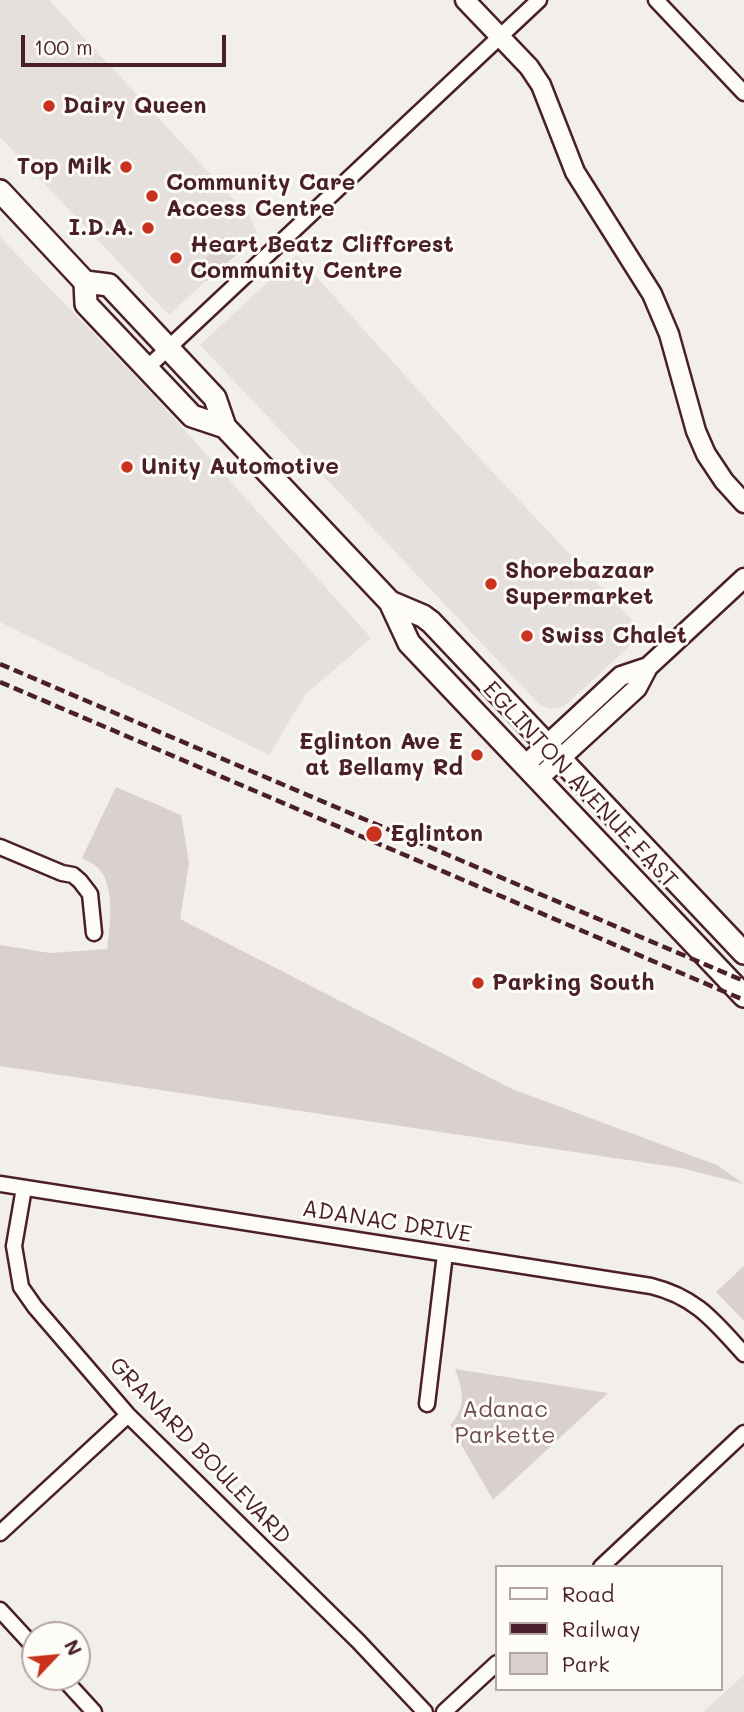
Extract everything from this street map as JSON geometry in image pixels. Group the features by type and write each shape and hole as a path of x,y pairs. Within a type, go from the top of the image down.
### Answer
{"main road":[{"name":"EGLINTON AVENUE EAST","path":"0,191 85,282 109,285 169,347 215,398 225,428 390,602 409,643 744,996"},
{"name":"EGLINTON AVENUE EAST","path":"85,282 86,304 192,416 225,428"},
{"name":"EGLINTON AVENUE EAST","path":"390,602 431,622 744,953"}],"street":[{"path":"465,0 529,68 541,85 575,172 652,294 669,334 696,431 715,468 744,503"},
{"path":"147,368 539,0"},
{"path":"656,0 744,93"},
{"path":"531,772 637,688 648,667 744,578"},
{"path":"0,847 73,875 80,881 90,894 94,933"},
{"name":"ADANAC DRIVE","path":"0,1184 673,1291 692,1301 744,1354"},
{"name":"GRANARD BOULEVARD","path":"23,1188 14,1246 21,1287 35,1307 128,1415 358,1641 425,1712"},
{"path":"427,1404 445,1254"},
{"path":"0,1533 128,1415"},
{"path":"603,1565 744,1433"},
{"path":"0,1610 21,1633"},
{"path":"444,1712 496,1664"},
{"path":"75,1691 94,1712"}],"shaded area":[{"path":"0,0 49,0 250,217 257,233 169,315 0,137"},
{"path":"0,237 154,396 371,638 305,695 269,755 0,622"},
{"path":"297,255 470,448 644,633 563,707 550,709 539,704 200,345"},
{"path":"744,1675 744,1712 703,1712"}],"green space":[{"path":"230,236 242,250 207,281 195,268"},
{"path":"116,787 181,815 189,863 180,919 512,1089 717,1165 744,1184 681,1168 0,1066 0,945 50,953 107,949 110,906 107,883 97,867 82,858"},
{"path":"744,1266 744,1321 716,1292"},
{"name":"Adanac Parkette","path":"455,1369 608,1393 493,1500 450,1425 459,1412 462,1398"}],"railway":[{"path":"0,664 744,981"},
{"path":"0,682 744,1000"}],"place":[{"name":"Dairy Queen","path":"49,106"},
{"name":"Top Milk","path":"126,167"},
{"name":"Community Care Access Centre","path":"152,196"},
{"name":"I.D.A.","path":"148,228"},
{"name":"Heart Beatz Cliffcrest Community Centre","path":"176,258"},
{"name":"Unity Automotive","path":"127,467"},
{"name":"Shorebazaar Supermarket","path":"491,584"},
{"name":"Swiss Chalet","path":"527,636"},
{"name":"Eglinton Ave E at Bellamy Rd","path":"477,755"},
{"name":"Eglinton","path":"374,834"},
{"name":"Parking South","path":"478,983"}]}
